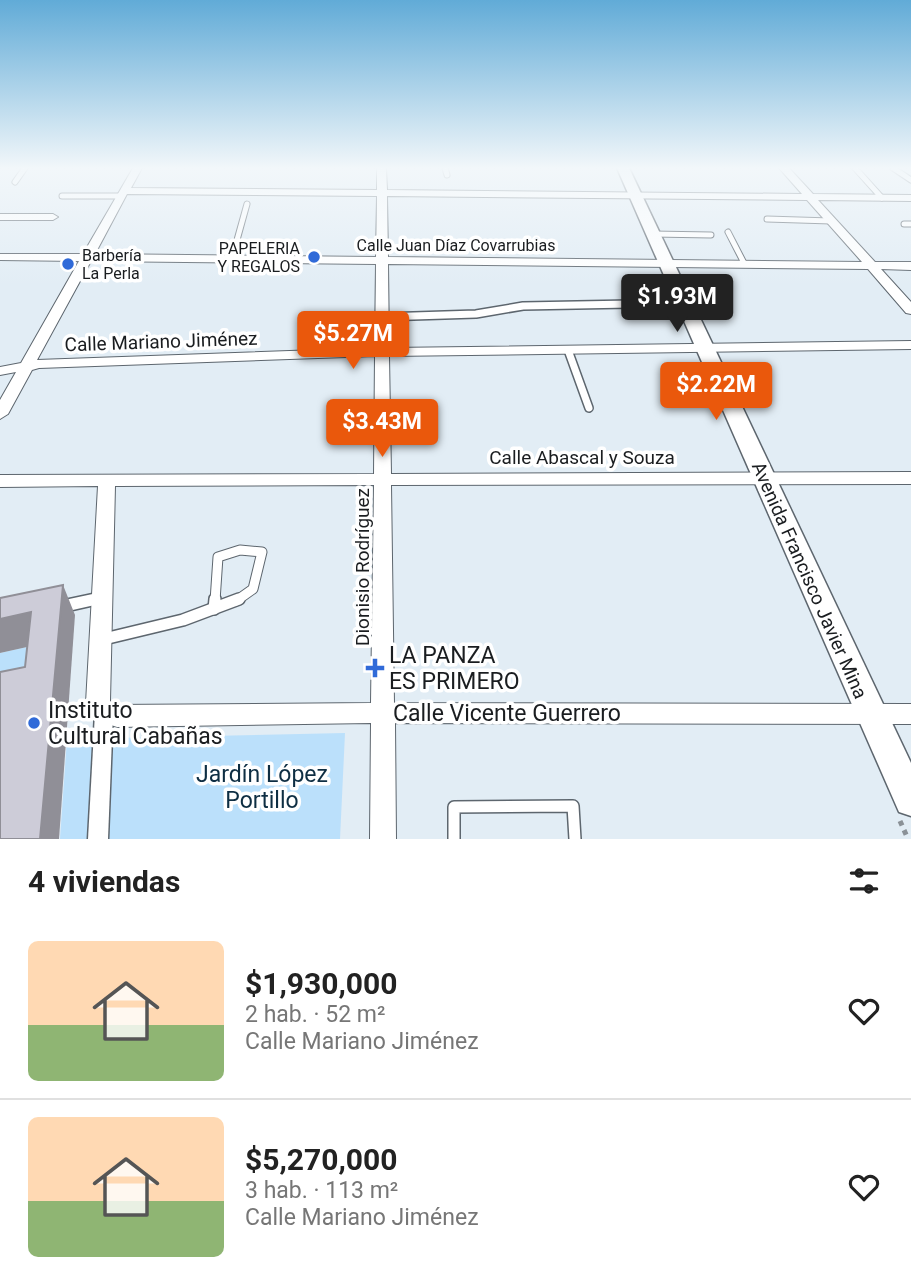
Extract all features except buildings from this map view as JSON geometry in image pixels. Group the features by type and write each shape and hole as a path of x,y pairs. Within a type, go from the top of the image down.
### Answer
{"main road":[{"name":"Avenida Francisco Javier Mina","path":"640,207 911,800"}],"street":[{"path":"0,414 116,207"},
{"name":"Dionisio Rodríguez","path":"382,207 383,839"},
{"path":"819,207 911,310"},
{"path":"0,217 53,217"},
{"name":"Calle Juan Díaz Covarrubias","path":"0,257 911,266"},
{"name":"Calle Mariano Jiménez","path":"0,371 39,364 382,352 911,345"},
{"name":"Calle Abascal y Souza","path":"0,481 911,478"},
{"path":"98,839 104,713 98,703 107,480"},
{"path":"38,611 102,598"},
{"name":"Calle Vicente Guerrero","path":"104,713 117,718 384,713 911,714"}],"lane":[{"path":"232,258 246,207"},
{"path":"767,219 831,221"},
{"path":"728,232 744,264"},
{"path":"653,234 711,235"},
{"path":"382,317 476,314 523,306 684,303"},
{"path":"568,350 589,408"},
{"path":"101,639 161,626 214,609 253,589 262,552 254,549 226,552 218,556 214,609"},
{"path":"454,839 454,807 573,806 575,839"}],"green space":[{"path":"45,643 0,707 0,653"},
{"name":"Jardín López Portillo","path":"345,733 340,839 60,839 67,739"}],"place":[{"name":"PAPELERIA Y REGALOS","path":"314,257"},
{"name":"Barbería La Perla","path":"68,264"},
{"name":"LA PANZA ES PRIMERO","path":"375,668"},
{"name":"Instituto Cultural Cabañas","path":"34,723"}]}
